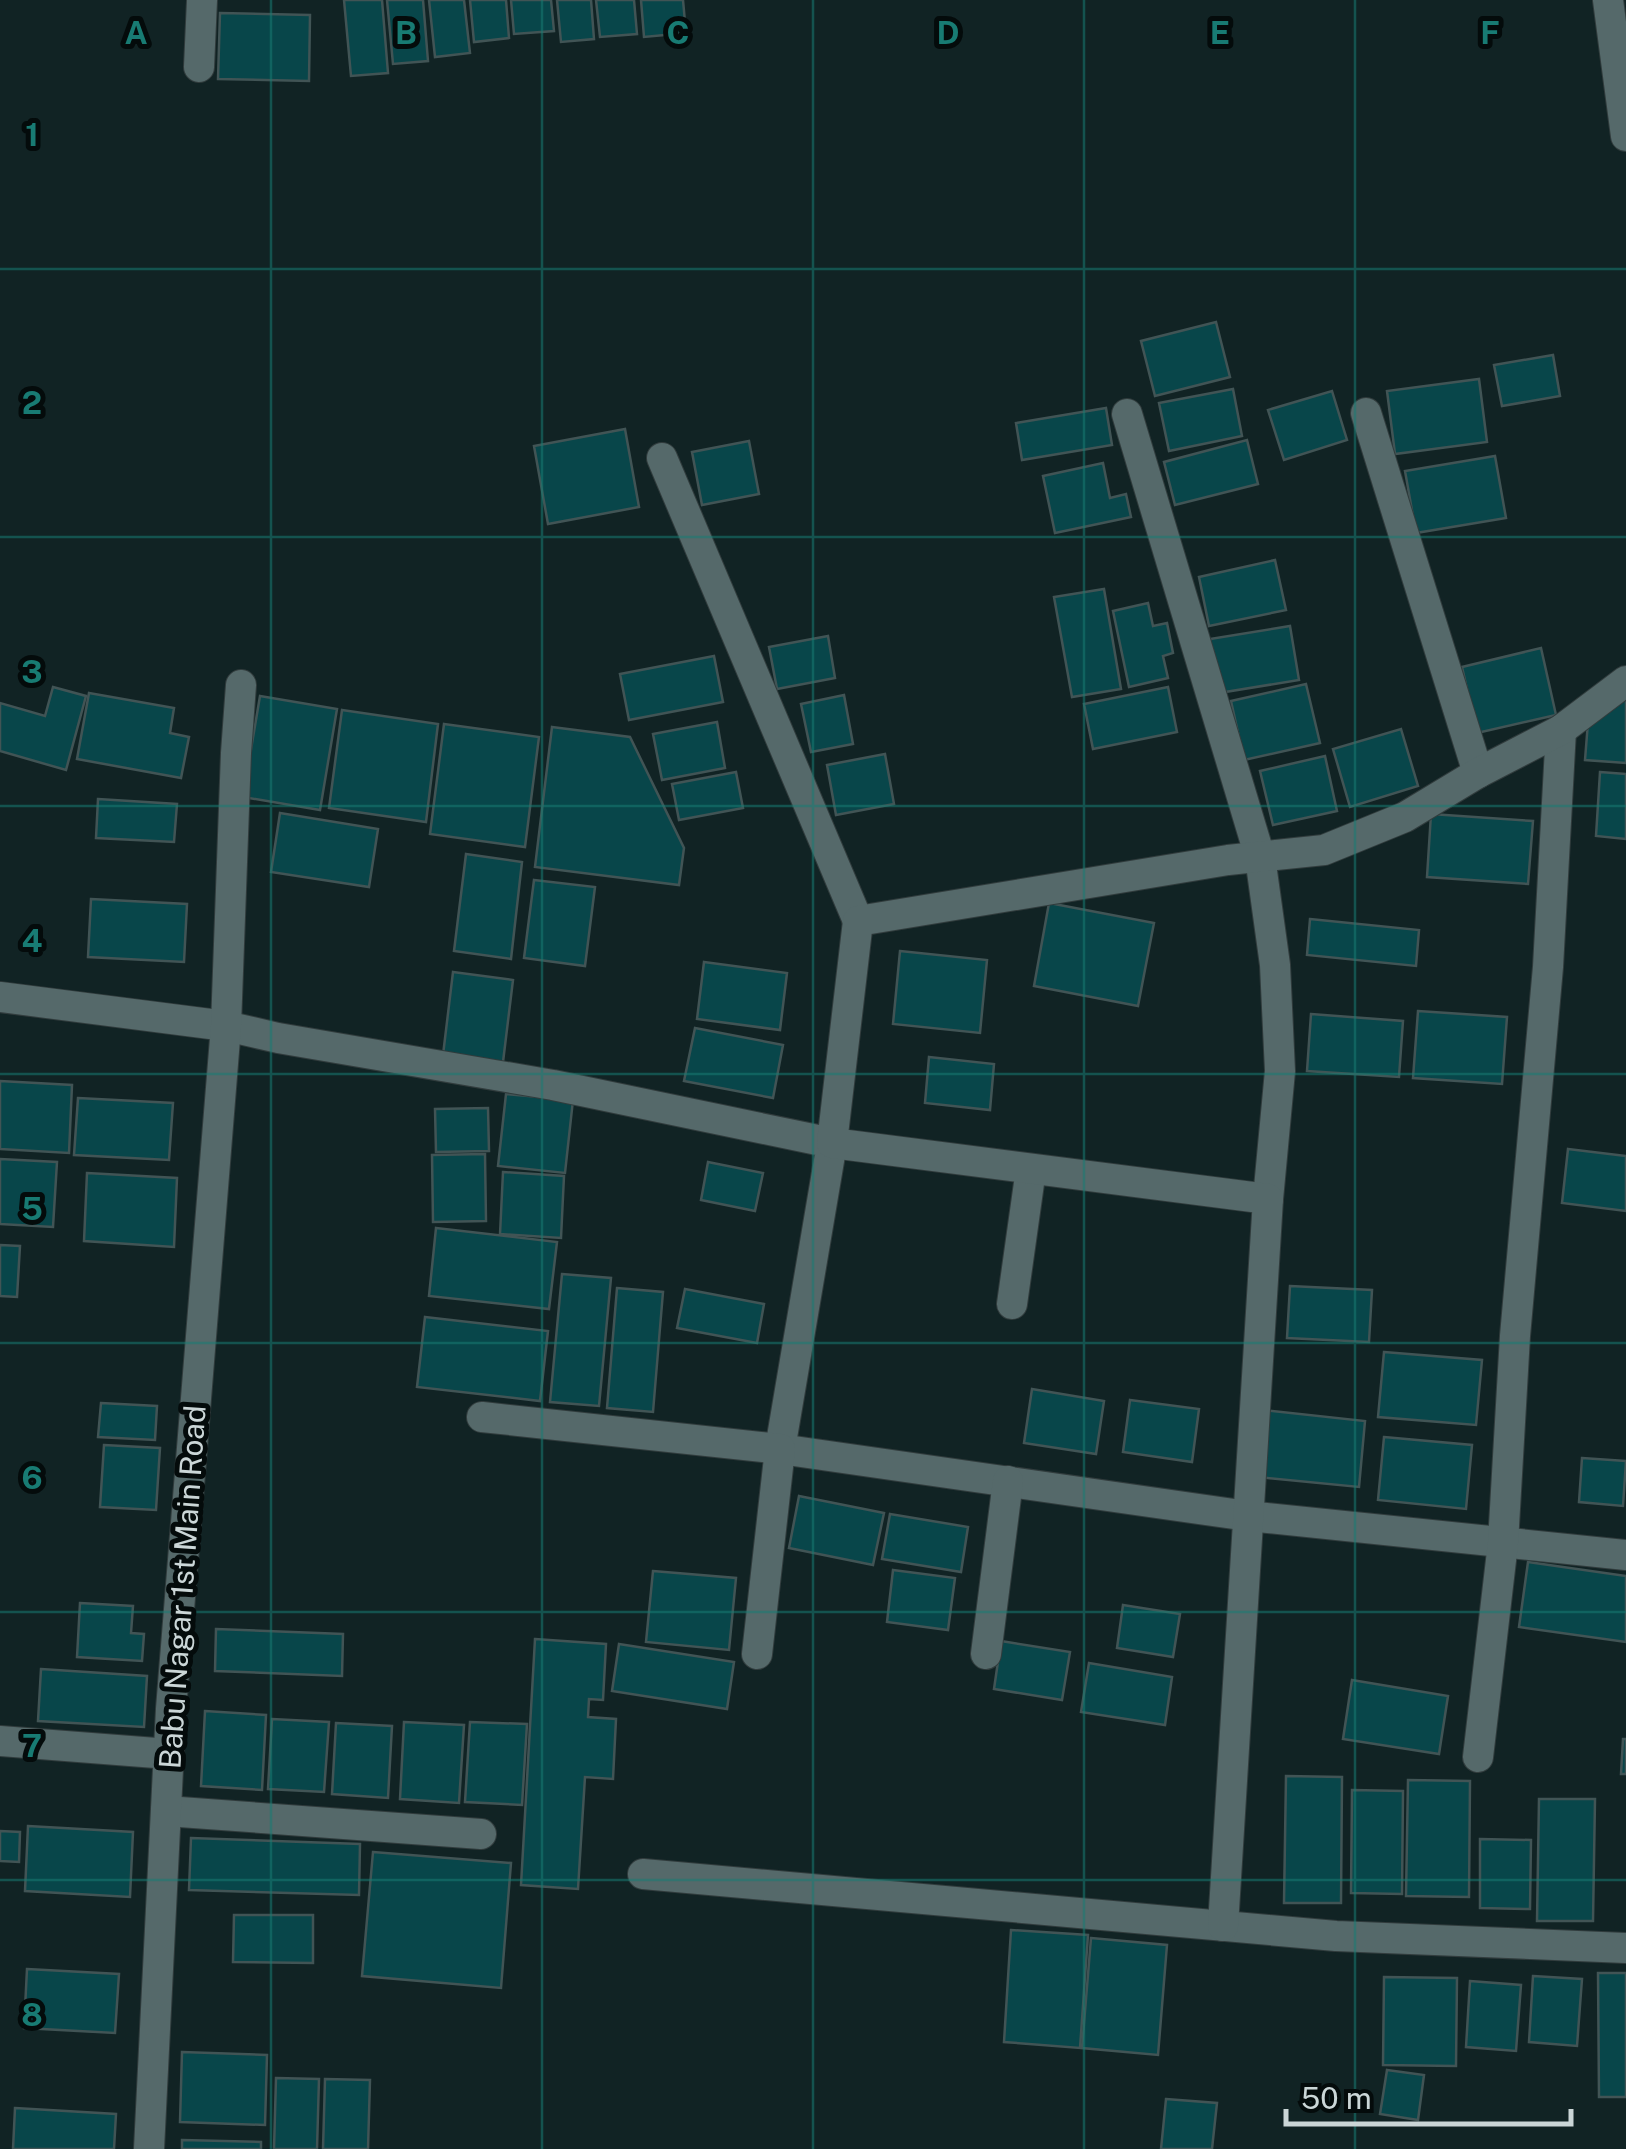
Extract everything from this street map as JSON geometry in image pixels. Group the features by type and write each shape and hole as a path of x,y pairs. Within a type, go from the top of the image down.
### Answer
{"street":[{"path":"198,67 202,0"},
{"path":"1608,0 1626,136"},
{"path":"1366,413 1478,773"},
{"path":"1127,414 1260,857 1275,965 1280,1071 1268,1199 1223,1926"},
{"path":"662,458 858,921 832,1143 780,1449 758,1654"},
{"path":"858,921 1324,850 1406,816 1561,730 1626,681"},
{"name":"Babu Nagar 1st Main Road","path":"149,2149 169,1754 226,1026 241,685"},
{"path":"1478,1757 1504,1542 1515,1336 1548,968 1561,730"},
{"path":"0,997 226,1026 553,1085 832,1143 1268,1199"},
{"path":"1012,1304 1031,1169"},
{"path":"482,1418 780,1449 1248,1516 1626,1556"},
{"path":"986,1654 1008,1481"},
{"path":"0,1741 169,1754"},
{"path":"166,1811 481,1834"},
{"path":"643,1874 1336,1936 1626,1948"}],"building":[{"path":"344,0 382,0 388,73 351,76"},
{"path":"387,0 423,0 428,61 393,64"},
{"path":"429,0 464,0 470,53 435,57"},
{"path":"470,0 506,0 509,38 474,42"},
{"path":"511,0 551,0 554,31 514,34"},
{"path":"557,0 591,0 594,39 561,42"},
{"path":"596,0 634,0 637,34 600,37"},
{"path":"641,0 683,0 686,33 644,37"},
{"path":"220,13 310,15 309,81 218,79"},
{"path":"1216,322 1230,377 1155,396 1141,341"},
{"path":"1553,355 1560,396 1502,406 1494,365"},
{"path":"1479,379 1487,442 1395,454 1387,391"},
{"path":"1233,389 1242,436 1169,451 1159,403"},
{"path":"1332,391 1347,440 1284,460 1268,410"},
{"path":"1106,408 1112,445 1022,460 1016,423"},
{"path":"625,429 639,507 548,524 534,446"},
{"path":"1247,440 1258,484 1175,505 1164,462"},
{"path":"749,441 759,494 702,505 692,452"},
{"path":"1495,456 1506,518 1416,533 1405,471"},
{"path":"1103,463 1110,498 1126,494 1131,517 1055,533 1043,476"},
{"path":"1275,560 1286,610 1209,626 1199,577"},
{"path":"1104,589 1121,689 1072,697 1054,597"},
{"path":"1148,603 1153,626 1167,623 1173,653 1163,656 1168,678 1129,687 1113,611"},
{"path":"1290,626 1299,680 1219,693 1210,639"},
{"path":"828,636 835,678 777,689 769,647"},
{"path":"1541,648 1556,715 1477,733 1462,667"},
{"path":"714,656 723,702 629,720 620,674"},
{"path":"1306,684 1320,743 1244,760 1231,701"},
{"path":"53,687 86,696 66,770 0,751 0,703 45,716"},
{"path":"1168,687 1177,732 1093,749 1084,704"},
{"path":"89,693 174,708 170,733 189,737 181,778 77,759"},
{"path":"844,695 853,744 811,752 801,704"},
{"path":"260,696 337,709 320,810 243,797"},
{"path":"1626,696 1626,763 1585,760 1588,722"},
{"path":"342,710 438,724 426,822 329,808"},
{"path":"717,722 725,768 662,780 653,734"},
{"path":"444,724 539,737 525,847 430,834"},
{"path":"552,727 630,737 684,848 679,885 535,867"},
{"path":"1401,729 1418,786 1350,807 1333,749"},
{"path":"885,754 894,804 836,815 827,765"},
{"path":"1325,756 1337,811 1273,825 1260,771"},
{"path":"736,772 743,808 679,820 672,784"},
{"path":"1600,772 1626,774 1626,839 1596,836"},
{"path":"98,799 177,804 174,842 96,838"},
{"path":"280,813 378,829 369,887 271,872"},
{"path":"1431,814 1533,821 1528,884 1427,877"},
{"path":"466,854 522,862 511,959 454,951"},
{"path":"534,880 595,887 585,966 524,958"},
{"path":"91,899 187,904 184,962 88,957"},
{"path":"1049,903 1154,923 1138,1006 1034,986"},
{"path":"1310,919 1419,930 1416,966 1307,955"},
{"path":"900,951 987,960 980,1033 893,1024"},
{"path":"704,962 787,973 780,1030 697,1019"},
{"path":"453,972 513,980 503,1062 443,1055"},
{"path":"1418,1011 1507,1017 1502,1084 1413,1078"},
{"path":"1311,1014 1403,1021 1399,1077 1307,1071"},
{"path":"695,1028 783,1045 773,1098 684,1081"},
{"path":"929,1057 994,1064 990,1110 925,1103"},
{"path":"0,1081 72,1085 69,1153 0,1149"},
{"path":"506,1094 573,1100 565,1173 498,1166"},
{"path":"78,1098 173,1103 169,1160 74,1155"},
{"path":"488,1108 489,1151 436,1152 435,1109"},
{"path":"1568,1149 1626,1156 1626,1211 1562,1203"},
{"path":"485,1154 486,1221 433,1222 432,1155"},
{"path":"0,1159 57,1162 53,1227 0,1224"},
{"path":"708,1162 763,1173 755,1211 701,1200"},
{"path":"503,1172 564,1176 561,1238 500,1234"},
{"path":"87,1173 177,1178 174,1247 84,1241"},
{"path":"436,1228 557,1242 549,1309 429,1296"},
{"path":"0,1245 20,1246 17,1297 0,1296"},
{"path":"562,1274 611,1278 599,1406 550,1402"},
{"path":"1290,1286 1372,1290 1369,1342 1287,1338"},
{"path":"617,1288 663,1292 653,1412 607,1408"},
{"path":"685,1289 764,1304 757,1343 677,1328"},
{"path":"425,1317 548,1331 540,1401 417,1387"},
{"path":"1384,1352 1482,1360 1476,1425 1378,1417"},
{"path":"1032,1389 1104,1401 1096,1454 1024,1443"},
{"path":"1130,1400 1199,1409 1192,1462 1123,1452"},
{"path":"101,1403 157,1406 155,1440 98,1437"},
{"path":"1264,1410 1365,1421 1359,1487 1258,1477"},
{"path":"1384,1437 1472,1445 1466,1509 1378,1500"},
{"path":"104,1445 160,1448 156,1510 100,1507"},
{"path":"1582,1458 1626,1461 1623,1506 1579,1502"},
{"path":"799,1496 884,1513 873,1565 789,1548"},
{"path":"890,1514 968,1527 961,1572 882,1559"},
{"path":"1528,1562 1626,1576 1626,1642 1519,1627"},
{"path":"893,1570 955,1578 948,1630 887,1622"},
{"path":"653,1571 736,1578 729,1650 646,1642"},
{"path":"80,1603 133,1606 131,1633 144,1634 142,1661 77,1657"},
{"path":"1123,1605 1180,1614 1173,1657 1117,1648"},
{"path":"216,1629 343,1634 342,1676 215,1671"},
{"path":"535,1639 606,1644 603,1700 589,1699 588,1717 616,1719 613,1779 585,1777 578,1889 521,1885"},
{"path":"1001,1641 1070,1652 1062,1700 994,1689"},
{"path":"619,1644 734,1662 727,1709 612,1691"},
{"path":"1089,1663 1172,1677 1165,1725 1081,1712"},
{"path":"41,1669 147,1676 144,1727 38,1721"},
{"path":"1352,1680 1448,1696 1439,1754 1343,1739"},
{"path":"205,1711 266,1715 262,1790 201,1786"},
{"path":"272,1719 329,1722 324,1792 268,1789"},
{"path":"404,1722 464,1725 459,1803 400,1799"},
{"path":"470,1722 527,1724 522,1805 465,1802"},
{"path":"336,1723 392,1726 388,1798 332,1794"},
{"path":"1626,1739 1626,1774 1621,1774"},
{"path":"1286,1776 1342,1777 1341,1903 1284,1903"},
{"path":"1408,1780 1470,1781 1469,1897 1406,1896"},
{"path":"1352,1790 1403,1791 1402,1894 1351,1893"},
{"path":"1539,1799 1595,1799 1593,1921 1537,1921"},
{"path":"28,1826 133,1832 130,1897 25,1891"},
{"path":"0,1831 20,1832 19,1862 0,1861"},
{"path":"191,1838 360,1844 359,1895 189,1890"},
{"path":"1480,1839 1531,1840 1530,1909 1480,1908"},
{"path":"373,1852 511,1863 501,1988 362,1976"},
{"path":"234,1915 313,1915 313,1963 233,1962"},
{"path":"1011,1930 1088,1935 1080,2048 1004,2042"},
{"path":"1091,1938 1167,1945 1158,2055 1082,2048"},
{"path":"27,1969 119,1974 115,2033 24,2028"},
{"path":"1598,1973 1626,1973 1626,2097 1599,2097"},
{"path":"1533,1976 1582,1979 1577,2046 1529,2042"},
{"path":"1384,1977 1457,1978 1456,2066 1383,2065"},
{"path":"1470,1981 1521,1985 1516,2051 1466,2047"},
{"path":"182,2052 267,2055 265,2125 180,2122"},
{"path":"1387,2070 1424,2075 1418,2120 1380,2114"},
{"path":"276,2078 319,2079 317,2149 274,2149"},
{"path":"325,2079 370,2080 368,2149 323,2149"},
{"path":"1166,2099 1217,2103 1212,2149 1161,2149"},
{"path":"15,2108 116,2114 114,2149 13,2149"},
{"path":"182,2140 261,2142 261,2149 182,2149"}]}
